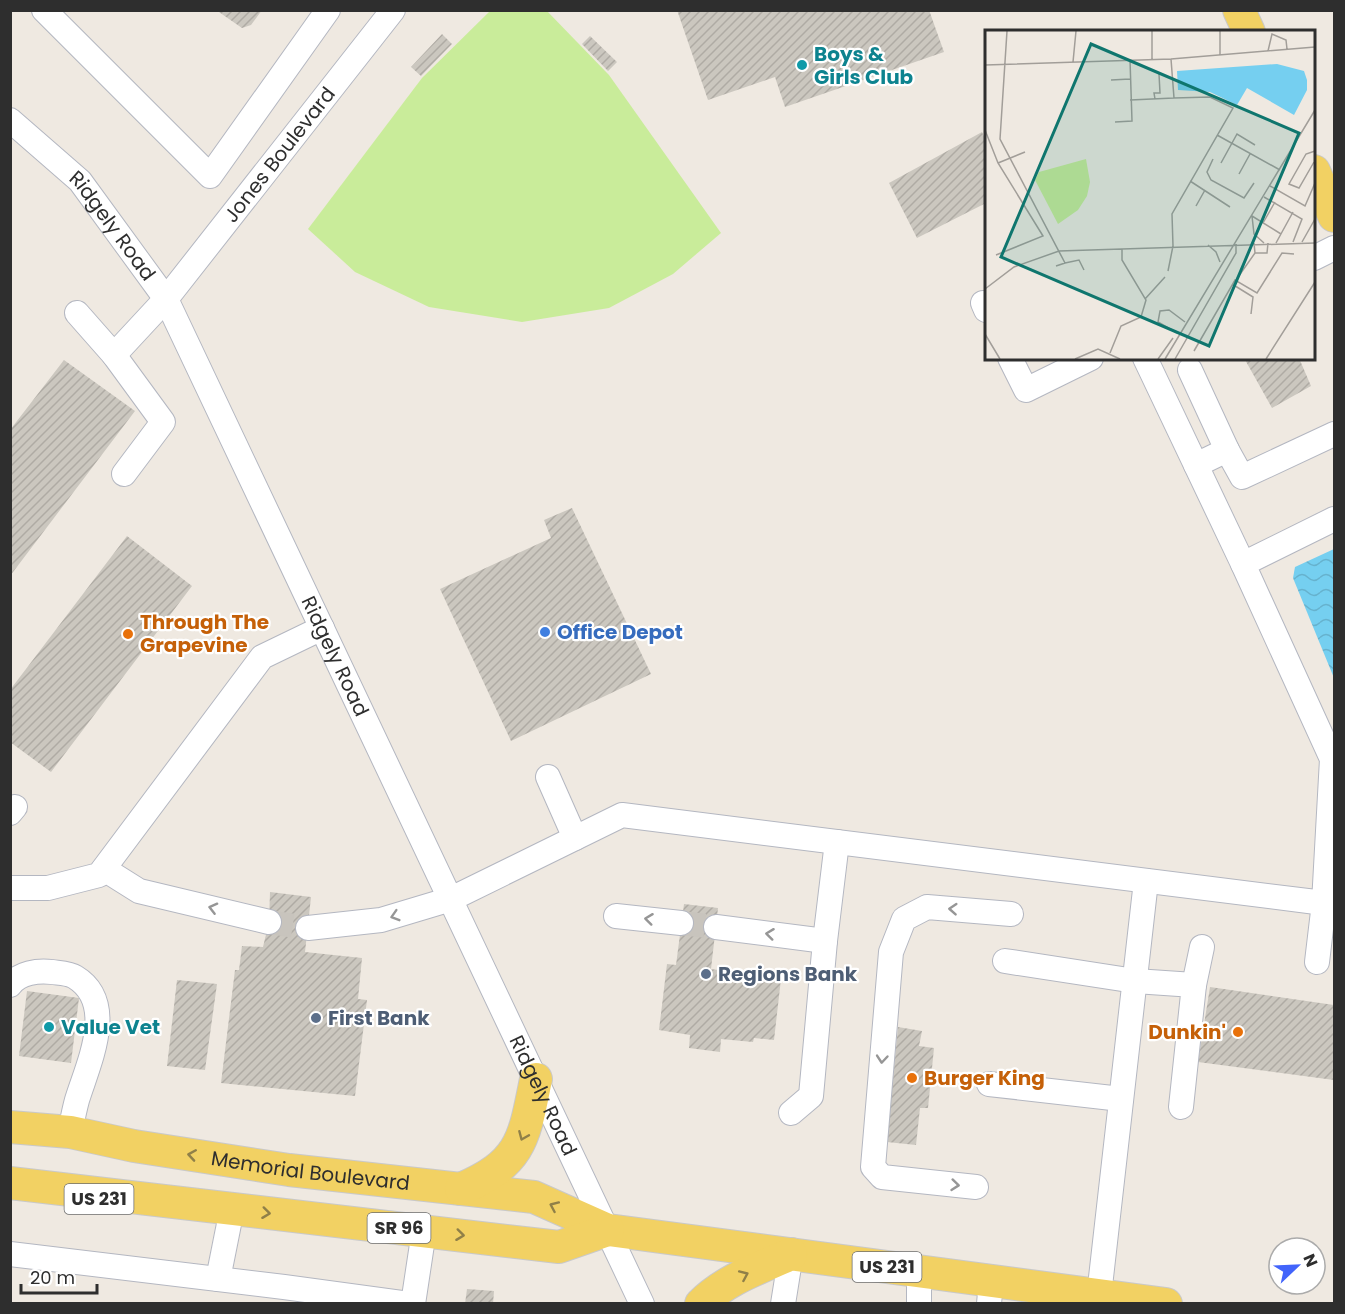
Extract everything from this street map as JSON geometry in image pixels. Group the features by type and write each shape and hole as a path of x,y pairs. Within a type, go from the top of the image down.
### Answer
{"main road":[{"path":"1239,10 1247,30"},
{"path":"1315,173 1335,216"},
{"path":"461,1189 494,1172 514,1153 527,1124 536,1079"},
{"path":"10,1118 70,1132"},
{"name":"Memorial Boulevard","path":"10,1127 70,1132 134,1146 289,1170 534,1197 608,1230 920,1271 990,1292 1099,1295 1166,1304"},
{"name":"Memorial Boulevard","path":"10,1183 559,1247 608,1230"},
{"name":"US 231","path":"10,1194 187,1204"},
{"path":"701,1304 716,1290 790,1254"}],"street":[{"path":"44,10 210,176 328,10"},
{"name":"Jones Boulevard","path":"114,354 166,299 393,10"},
{"name":"Ridgely Road","path":"10,120 80,181 166,299 642,1304"},
{"path":"1315,258 1335,249"},
{"path":"77,313 114,354 162,422 124,474"},
{"path":"1011,360 1026,390 1087,360"},
{"path":"1146,360 1332,759 1324,903 1317,962"},
{"path":"1190,369 1227,450 1242,477 1335,434"},
{"path":"1196,465 1227,450"},
{"path":"1243,564 1335,519"},
{"path":"10,888 48,888 99,875 262,657 322,628"},
{"path":"548,777 575,838"},
{"path":"308,928 381,920 451,899 622,815 1324,903"},
{"path":"791,1113 811,1096 825,941 837,842"},
{"path":"104,869 139,891 269,922"},
{"path":"1099,1295 1146,880"},
{"path":"976,1187 882,1177 873,1167 891,952 904,919 927,907 1011,914"},
{"path":"616,916 681,923"},
{"path":"716,927 825,941"},
{"path":"1181,1107 1194,985 1203,947"},
{"path":"1005,961 1135,981 1194,985"},
{"path":"10,985 15,978 29,973 46,971 74,975 89,989 95,1001 98,1019 91,1059 76,1102 70,1132"},
{"path":"989,1084 1121,1099"},
{"path":"218,1279 232,1209"},
{"path":"10,1254 411,1304 424,1231"},
{"path":"783,1304 790,1254"},
{"path":"919,1304 920,1271"}],"green space":[{"path":"546,10 609,75 721,233 673,274 609,308 522,322 429,307 355,272 308,229 422,78 490,11"}],"water":[{"path":"1334,549 1334,678 1293,578 1295,567"}],"building":[{"path":"216,10 262,10 251,25 242,28"},
{"name":"Boys & Girls Club","path":"677,10 929,10 944,52 785,107 775,77 708,100"},
{"path":"442,34 452,44 421,76 411,67"},
{"path":"590,36 617,62 608,71 582,44"},
{"path":"982,132 985,139 985,204 917,238 889,183"},
{"path":"64,360 135,411 10,576 10,430"},
{"path":"1245,360 1300,360 1311,386 1272,408"},
{"name":"Office Depot","path":"572,508 651,674 511,741 440,589 551,538 544,520"},
{"path":"127,536 192,586 51,772 10,742 10,690"},
{"path":"270,892 311,897 305,952 362,958 358,999 367,1000 355,1096 221,1083 235,970 239,970 242,946 263,947 269,922"},
{"name":"Regions Bank","path":"684,904 718,908 711,969 781,979 774,1040 754,1038 753,1042 721,1039 720,1052 689,1048 690,1035 659,1030 667,964 676,965"},
{"path":"177,980 217,984 205,1070 167,1066"},
{"path":"1210,987 1334,1005 1334,1080 1198,1062"},
{"name":"Value Vet","path":"27,991 79,998 71,1063 19,1056"},
{"name":"Burger King","path":"898,1027 922,1031 919,1046 934,1048 928,1108 920,1108 916,1145 887,1142"},
{"path":"467,1289 494,1291 493,1304 465,1304"}],"tunnel":[{"path":"269,922 308,928"},
{"path":"681,923 716,927"}],"place":[{"name":"Boys & Girls Club","path":"802,65"},
{"name":"Office Depot","path":"545,632"},
{"name":"Through The Grapevine","path":"128,634"},
{"name":"Regions Bank","path":"706,974"},
{"name":"First Bank","path":"316,1018"},
{"name":"Value Vet","path":"49,1027"},
{"name":"Dunkin'","path":"1238,1032"},
{"name":"Burger King","path":"912,1078"}]}
